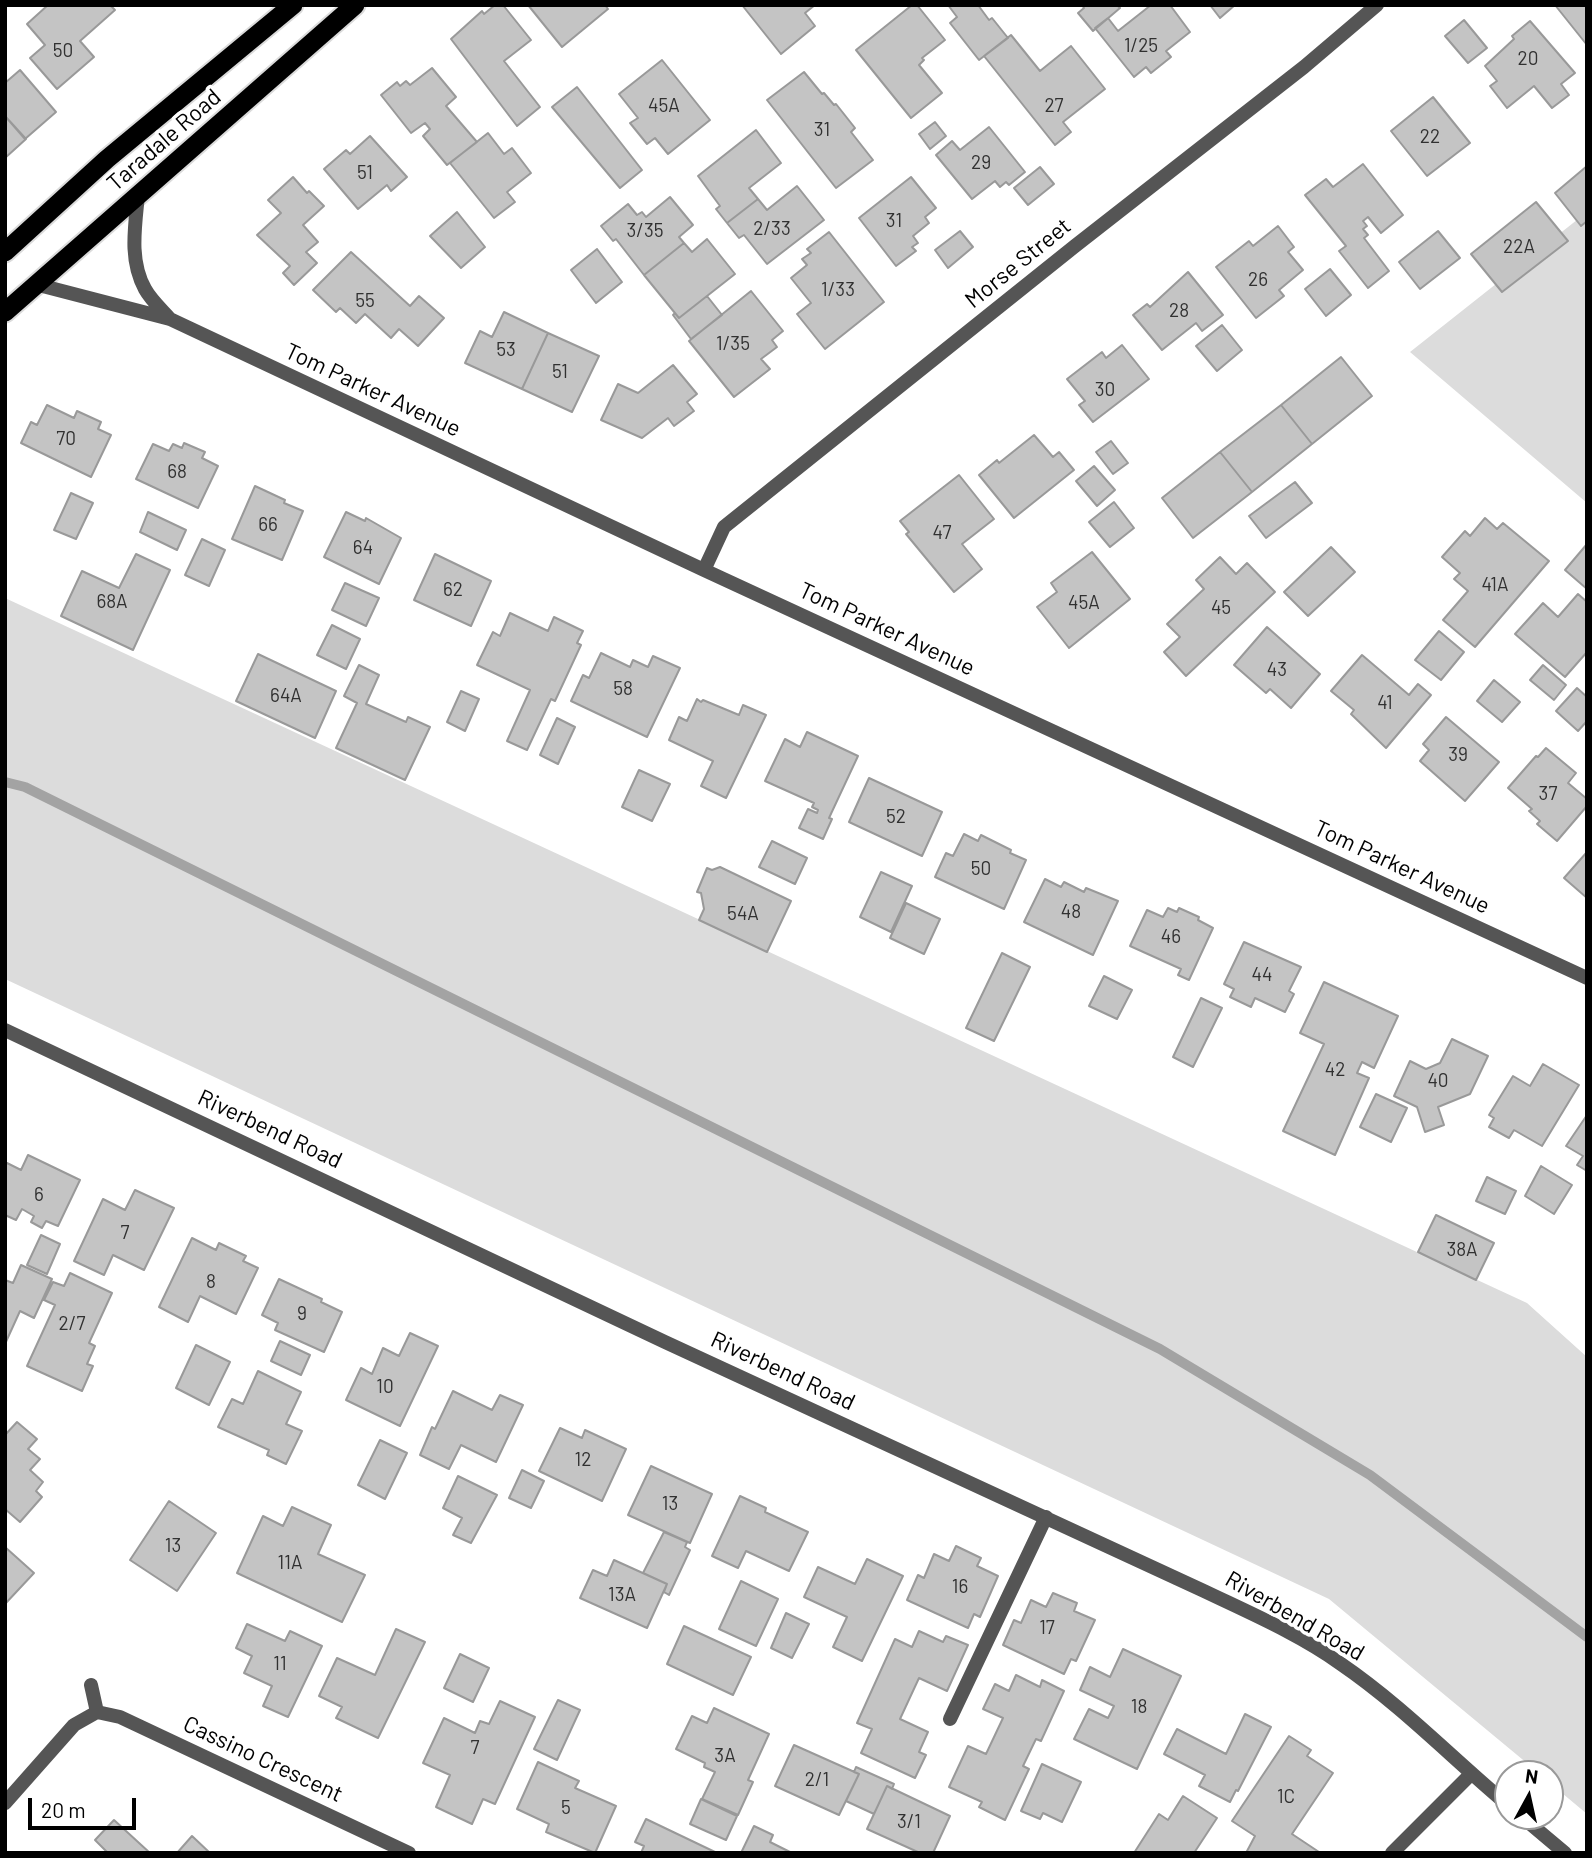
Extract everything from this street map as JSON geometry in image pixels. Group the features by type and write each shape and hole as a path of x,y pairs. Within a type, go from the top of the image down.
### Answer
{"highway":[{"name":"Taradale Road","path":"5,251 107,159 293,5"},
{"name":"Taradale Road","path":"5,312 355,5"}],"street":[{"name":"Morse Street","path":"704,570 724,527 1304,67 1377,5"},
{"name":"Tom Parker Avenue","path":"138,195 133,243 136,267 145,289 170,319"},
{"name":"Tom Parker Avenue","path":"36,284 170,319 704,570 1587,978"},
{"name":"Riverbend Road","path":"5,1030 1288,1632 1340,1663 1394,1705 1494,1793"},
{"path":"950,1719 1045,1517"},
{"path":"5,1803 74,1725 97,1712 91,1685"},
{"name":"Cassino Crescent","path":"97,1712 120,1717 409,1853"},
{"path":"1392,1853 1471,1774"},
{"path":"1538,1830 1565,1853"}],"shaded area":[{"path":"1587,212 1587,503 1410,352"},
{"path":"5,598 1527,1303 1587,1357 1587,1814 1564,1795 1564,1760 1523,1760 1329,1599 5,979"}],"building":[{"path":"48,5 110,5 115,10 80,41 94,57 57,89 30,58 45,45 27,24"},
{"path":"495,5 503,5 531,40 504,61 540,107 517,126 451,39 482,11 484,14"},
{"path":"528,5 605,5 608,9 562,47"},
{"path":"742,5 815,5 805,13 815,26 781,54"},
{"path":"912,5 917,5 945,40 922,58 924,60 919,65 942,93 911,118 856,50"},
{"path":"948,5 978,5 1008,38 979,60 950,23 957,17"},
{"path":"1082,5 1117,5 1120,8 1093,31 1078,13 1084,8"},
{"path":"1151,5 1170,5 1190,32 1166,51 1171,57 1151,73 1146,67 1134,77 1095,28 1108,18 1118,31"},
{"path":"1210,5 1235,5 1220,18"},
{"path":"1555,5 1587,5 1587,45"},
{"path":"1464,20 1487,48 1468,63 1445,36"},
{"path":"1530,21 1575,73 1561,84 1569,95 1552,108 1534,86 1507,108 1490,86 1497,81 1485,66 1514,39 1512,36"},
{"path":"1011,35 1040,71 1071,46 1105,89 1063,122 1071,132 1055,145 984,56"},
{"path":"662,60 710,120 668,154 655,138 647,144 630,123 638,118 619,94"},
{"path":"432,68 456,97 446,106 477,142 447,165 423,136 430,129 425,123 411,133 381,95 397,82 400,86 406,81 410,85"},
{"path":"20,70 56,112 25,139 5,116 5,83"},
{"path":"804,72 822,94 836,104 855,128 851,132 873,160 836,188 767,100"},
{"path":"577,87 642,170 620,188 552,107"},
{"path":"1433,97 1470,143 1427,176 1391,131"},
{"path":"5,116 26,139 5,158"},
{"path":"935,122 946,136 930,149 919,134"},
{"path":"989,127 1025,172 1009,185 1006,182 1000,187 995,181 972,199 936,155 952,141 960,150"},
{"path":"756,130 781,163 749,188 758,199 727,223 716,209 720,206 698,176"},
{"path":"488,133 504,154 512,148 531,173 507,192 515,202 494,218 450,163"},
{"path":"370,136 407,177 391,191 387,185 358,209 324,169 346,150 350,154"},
{"path":"1363,164 1403,215 1381,233 1368,217 1363,221 1367,226 1363,229 1368,235 1364,238 1389,271 1368,288 1339,251 1346,246 1305,195 1326,179 1333,187"},
{"path":"1587,166 1587,221 1581,226 1555,193"},
{"path":"1040,167 1054,184 1028,205 1014,188"},
{"path":"293,177 307,193 309,191 324,206 303,225 318,242 306,252 317,263 294,285 283,273 290,266 257,235 281,213 268,200"},
{"path":"911,177 936,208 925,217 929,223 913,236 918,243 912,247 916,251 896,266 859,218"},
{"path":"797,186 824,220 767,264 744,235 739,238 727,223 758,199 767,210"},
{"path":"670,197 693,225 679,237 684,243 644,275 616,239 613,241 601,226 628,204 637,215 642,212 646,217"},
{"path":"1536,202 1568,241 1502,292 1471,254"},
{"path":"457,212 485,247 461,268 430,236"},
{"path":"1278,226 1294,247 1288,252 1303,270 1279,290 1284,296 1256,318 1216,267 1249,241 1253,246"},
{"path":"960,231 973,247 948,268 935,250"},
{"path":"1438,231 1460,258 1420,289 1399,262"},
{"path":"829,232 884,302 825,349 797,314 811,303 791,278 807,265 802,259 811,253 807,249"},
{"path":"707,239 735,274 679,318 644,275 684,243 692,252"},
{"path":"597,249 622,282 596,303 571,270"},
{"path":"351,252 410,306 419,296 444,318 418,346 399,329 391,338 365,314 356,323 340,308 336,312 313,290"},
{"path":"1330,269 1351,295 1326,316 1305,289"},
{"path":"1188,272 1223,315 1202,331 1196,323 1162,350 1133,315 1147,304 1150,307"},
{"path":"751,291 783,331 772,340 777,347 761,359 770,369 734,397 689,341"},
{"path":"707,296 722,315 691,339 673,315 675,313 679,318"},
{"path":"504,312 548,333 522,389 465,363 480,331 492,337"},
{"path":"1222,325 1242,350 1217,371 1196,346"},
{"path":"548,333 599,356 572,412 522,389"},
{"path":"1122,345 1149,379 1093,422 1079,405 1085,401 1067,379 1102,352 1106,358"},
{"path":"1341,357 1372,396 1312,444 1281,405"},
{"path":"673,365 697,394 687,402 694,411 674,426 668,418 642,438 601,420 618,384 638,393"},
{"path":"47,405 74,418 77,411 101,422 98,429 111,435 91,477 21,443 31,422 37,425"},
{"path":"1281,405 1312,444 1252,492 1220,452"},
{"path":"1034,435 1053,457 1059,452 1074,470 1014,518 979,475"},
{"path":"1111,441 1128,463 1113,474 1096,452"},
{"path":"184,443 205,452 202,458 218,466 198,508 136,479 153,444 169,451 173,444 182,448"},
{"path":"1220,452 1252,492 1193,538 1162,498"},
{"path":"1094,466 1115,490 1097,506 1076,481"},
{"path":"959,475 994,519 962,544 982,569 954,592 906,534 909,532 900,521"},
{"path":"1295,482 1312,503 1266,538 1249,516"},
{"path":"255,486 303,511 282,560 232,539"},
{"path":"71,493 93,503 76,539 54,530"},
{"path":"1114,502 1134,528 1110,547 1089,522"},
{"path":"148,512 186,530 177,550 140,532"},
{"path":"346,512 365,521 366,518 401,538 379,584 324,557"},
{"path":"1485,518 1497,529 1503,523 1549,561 1475,647 1443,620 1468,591 1454,579 1460,573 1442,557 1465,531 1470,536"},
{"path":"202,539 225,550 209,586 185,575"},
{"path":"1587,544 1587,589 1565,570"},
{"path":"1331,547 1355,572 1308,616 1284,592"},
{"path":"1092,552 1130,599 1069,648 1037,607 1057,592 1051,583"},
{"path":"136,554 170,570 133,650 61,616 82,571 119,588"},
{"path":"435,554 491,581 471,626 414,600"},
{"path":"1220,557 1236,574 1247,563 1275,592 1186,676 1164,652 1180,637 1167,624 1204,589 1196,580"},
{"path":"345,583 379,598 366,626 332,610"},
{"path":"1578,594 1587,602 1587,652 1565,677 1515,634 1543,603 1558,617"},
{"path":"510,613 548,631 554,617 583,631 577,643 581,645 555,701 551,699 527,750 507,741 530,690 477,665 493,632 500,636"},
{"path":"332,625 360,639 346,669 317,655"},
{"path":"1267,627 1320,674 1291,708 1270,689 1266,693 1234,665"},
{"path":"1439,631 1464,652 1441,680 1415,660"},
{"path":"601,653 630,667 633,660 648,667 653,656 680,668 647,737 571,701 583,675 589,678"},
{"path":"258,654 336,691 315,738 236,701"},
{"path":"1362,655 1409,695 1418,684 1431,695 1386,748 1351,714 1354,710 1331,691"},
{"path":"359,665 379,675 366,704 406,722 408,717 430,727 405,780 336,748 357,703 344,696"},
{"path":"1543,665 1566,685 1554,700 1530,680"},
{"path":"1494,680 1520,702 1502,722 1477,701"},
{"path":"1577,688 1587,697 1587,721 1578,731 1556,711"},
{"path":"461,691 479,699 465,731 447,722"},
{"path":"697,699 739,715 743,705 766,715 726,798 701,786 713,761 669,740 679,717 687,721"},
{"path":"1446,717 1499,762 1465,801 1420,761 1429,750 1423,744"},
{"path":"557,718 575,727 558,764 540,755"},
{"path":"807,732 858,756 829,818 832,819 823,839 799,828 808,809 817,813 818,810 812,807 814,803 765,781 785,739 800,747"},
{"path":"1546,748 1576,773 1568,783 1587,799 1587,806 1557,841 1537,824 1540,821 1529,811 1532,809 1508,788"},
{"path":"639,770 670,784 652,821 622,807"},
{"path":"869,778 942,812 922,856 849,822"},
{"path":"964,834 978,841 981,835 1026,860 1004,909 935,877 946,853 953,856"},
{"path":"772,841 807,858 795,884 759,867"},
{"path":"1587,852 1587,898 1564,878"},
{"path":"720,867 791,901 767,952 699,920 704,909 701,893 697,892 707,868 712,870"},
{"path":"881,872 912,886 891,932 860,917"},
{"path":"1045,879 1061,887 1064,882 1084,892 1086,888 1118,901 1093,955 1024,922"},
{"path":"906,903 940,919 924,954 890,938"},
{"path":"1168,908 1177,912 1179,908 1199,917 1198,920 1213,928 1189,980 1178,975 1181,969 1130,946 1147,910 1163,917"},
{"path":"1244,942 1301,967 1289,991 1294,994 1285,1012 1255,998 1251,1007 1230,997 1234,989 1224,984"},
{"path":"1002,953 1030,967 994,1041 966,1028"},
{"path":"1104,976 1132,990 1117,1019 1089,1006"},
{"path":"1324,982 1398,1016 1374,1068 1362,1062 1357,1073 1369,1078 1335,1155 1283,1131 1324,1044 1300,1033"},
{"path":"1201,998 1222,1008 1193,1067 1173,1057"},
{"path":"1452,1039 1488,1056 1470,1094 1438,1107 1444,1125 1425,1132 1417,1107 1394,1096 1410,1061 1426,1069 1440,1063"},
{"path":"1543,1064 1579,1085 1542,1146 1514,1130 1509,1138 1489,1127 1494,1118 1489,1115 1513,1076 1530,1086"},
{"path":"1376,1094 1407,1108 1391,1142 1360,1127"},
{"path":"1587,1115 1587,1171 1577,1165 1583,1156 1566,1146"},
{"path":"28,1155 80,1180 58,1226 46,1221 42,1228 31,1222 34,1216 22,1209 16,1220 5,1215 5,1166 7,1163 21,1170"},
{"path":"1541,1166 1572,1185 1554,1214 1525,1196"},
{"path":"1487,1177 1516,1191 1505,1214 1476,1201"},
{"path":"135,1190 174,1208 144,1270 113,1255 104,1275 74,1261 103,1199 125,1210"},
{"path":"1436,1215 1494,1243 1476,1280 1418,1252"},
{"path":"41,1235 60,1244 47,1274 27,1265"},
{"path":"192,1238 216,1250 219,1243 246,1256 243,1261 258,1268 236,1314 200,1296 188,1322 159,1307"},
{"path":"21,1265 52,1279 34,1318 20,1311 5,1344 5,1280 13,1283"},
{"path":"70,1273 112,1293 89,1343 95,1346 87,1364 93,1366 82,1391 27,1366 55,1305 44,1300 53,1282 64,1286"},
{"path":"279,1279 322,1299 321,1302 342,1312 324,1352 275,1330 278,1323 262,1315"},
{"path":"410,1333 438,1346 400,1426 346,1400 361,1368 372,1374 383,1348 399,1356"},
{"path":"280,1341 310,1355 301,1375 271,1361"},
{"path":"196,1345 230,1362 209,1405 176,1388"},
{"path":"258,1371 301,1392 286,1424 302,1431 286,1464 267,1455 269,1450 218,1427 232,1399 243,1404"},
{"path":"453,1391 492,1410 500,1395 523,1405 496,1462 461,1445 449,1469 420,1455 432,1427 435,1429"},
{"path":"17,1422 37,1439 28,1449 40,1459 30,1470 43,1482 36,1491 42,1497 20,1522 5,1509 5,1435"},
{"path":"560,1428 582,1438 585,1430 626,1449 602,1501 539,1471"},
{"path":"380,1440 407,1453 385,1499 358,1485"},
{"path":"651,1466 712,1494 690,1543 628,1515"},
{"path":"522,1470 544,1481 531,1508 509,1498"},
{"path":"458,1476 497,1495 471,1543 453,1535 462,1518 443,1508"},
{"path":"740,1496 766,1508 765,1512 808,1532 789,1571 746,1551 738,1568 712,1556"},
{"path":"169,1501 216,1533 177,1591 130,1560"},
{"path":"292,1507 331,1525 318,1554 365,1575 342,1622 237,1573 263,1516 283,1526"},
{"path":"664,1532 687,1542 685,1547 690,1550 669,1595 664,1592 667,1584 643,1573"},
{"path":"956,1546 981,1558 977,1566 998,1576 980,1617 974,1614 968,1628 907,1600 918,1575 924,1578 934,1554 949,1561"},
{"path":"5,1547 34,1573 5,1604"},
{"path":"867,1559 903,1576 862,1661 833,1647 847,1617 804,1597 818,1567 855,1584"},
{"path":"614,1560 667,1584 647,1628 580,1598 593,1570 607,1576"},
{"path":"741,1581 778,1599 756,1646 719,1629"},
{"path":"1053,1593 1077,1603 1074,1611 1095,1620 1076,1661 1071,1659 1064,1674 1003,1645 1014,1620 1021,1623 1031,1600 1046,1607"},
{"path":"786,1613 809,1624 792,1658 771,1648"},
{"path":"247,1624 285,1641 290,1631 322,1646 288,1717 263,1706 272,1686 244,1673 252,1656 236,1648"},
{"path":"684,1626 751,1657 733,1695 667,1664"},
{"path":"396,1629 425,1642 378,1738 336,1718 342,1707 319,1696 337,1658 375,1675"},
{"path":"919,1631 943,1642 946,1636 968,1645 947,1691 919,1678 900,1719 928,1732 919,1752 926,1755 915,1778 861,1753 872,1729 857,1723 895,1639 912,1647"},
{"path":"1123,1649 1181,1676 1137,1769 1074,1739 1089,1709 1108,1718 1114,1706 1080,1690 1090,1667 1110,1677"},
{"path":"460,1654 489,1668 473,1702 444,1688"},
{"path":"1016,1675 1040,1687 1042,1680 1064,1691 1041,1741 1036,1739 1023,1766 1029,1769 1005,1820 979,1807 982,1802 949,1787 968,1746 986,1754 1003,1718 983,1709 995,1684 1009,1691"},
{"path":"558,1700 580,1710 557,1760 534,1749"},
{"path":"500,1701 535,1717 495,1804 483,1799 472,1824 436,1807 450,1775 423,1763 444,1718 475,1733 480,1721 489,1724"},
{"path":"714,1708 769,1734 748,1780 753,1782 738,1815 702,1799 715,1772 704,1767 705,1763 676,1749 692,1716 707,1723"},
{"path":"1245,1714 1271,1727 1230,1802 1199,1786 1205,1775 1164,1754 1177,1729 1226,1754"},
{"path":"1289,1736 1311,1750 1307,1756 1333,1773 1292,1834 1319,1852 1246,1853 1255,1836 1232,1821"},
{"path":"794,1745 859,1774 839,1815 775,1786"},
{"path":"538,1762 579,1781 575,1788 616,1806 595,1853 546,1832 549,1824 517,1809"},
{"path":"1042,1764 1081,1782 1062,1822 1043,1813 1040,1819 1021,1811"},
{"path":"856,1767 894,1784 892,1789 887,1786 874,1814 846,1801 859,1774 854,1772"},
{"path":"887,1786 950,1816 933,1853 920,1853 867,1829"},
{"path":"1183,1796 1217,1818 1194,1853 1134,1853 1159,1814 1168,1820"},
{"path":"701,1799 737,1816 726,1840 690,1824"},
{"path":"646,1819 715,1853 641,1853 644,1846 635,1842"},
{"path":"114,1820 150,1853 108,1853 95,1840"},
{"path":"754,1826 773,1835 770,1842 792,1853 741,1853"},
{"path":"192,1836 210,1853 177,1853"}],"waterway":[{"path":"5,782 25,787 1160,1349 1370,1475 1587,1637"}]}
